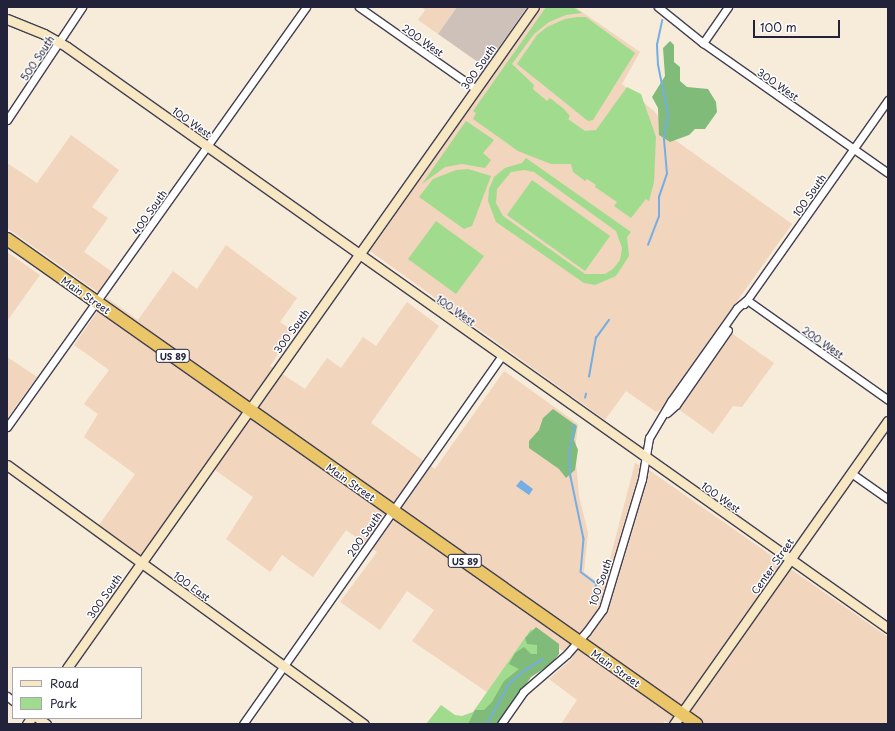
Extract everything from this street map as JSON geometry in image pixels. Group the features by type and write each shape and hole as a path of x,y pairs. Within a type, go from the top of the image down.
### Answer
{"highway":[{"name":"Main Street","path":"7,239 696,724"}],"street":[{"name":"500 South","path":"7,120 82,7"},
{"name":"400 South","path":"7,427 97,303 306,7"},
{"name":"200 West","path":"359,7 476,89"},
{"name":"300 South","path":"68,667 534,7"},
{"name":"300 West","path":"658,7 703,43 888,173"},
{"path":"703,43 728,7"},
{"name":"100 West","path":"7,18 60,42 888,628"},
{"name":"100 South","path":"501,724 523,692 579,641 606,600 642,479 649,438 664,417 676,405 746,301 888,100"},
{"name":"200 West","path":"746,301 888,400"},
{"name":"200 South","path":"243,724 502,356"},
{"name":"Center Street","path":"674,724 888,421"},
{"name":"100 East","path":"7,466 364,724"},
{"path":"852,473 888,499"}],"shaded area":[{"path":"422,7 457,7 438,34 418,20 425,10"},
{"path":"457,7 527,7 485,67 438,34"},
{"path":"541,7 575,7 640,52 622,84 655,112 675,140 792,224 720,325 774,363 742,407 733,406 713,434 670,403 656,412 626,391 605,420 370,251"},
{"path":"71,135 119,170 92,207 108,218 84,252 114,273 99,293 7,228 7,163 37,183"},
{"path":"226,245 297,298 280,322 294,331 270,366 305,389 327,358 341,368 363,337 376,346 407,302 439,326 371,423 435,469 504,371 578,424 575,451 579,496 588,533 584,572 603,586 635,463 649,470 888,637 888,724 669,724 665,721 663,724 561,724 577,700 549,679 573,658 531,629 487,692 412,641 434,610 407,591 380,630 340,602 377,552 346,530 313,577 282,555 270,572 226,539 253,497 215,470 143,571 92,535 135,474 84,437 98,414 84,404 109,370 74,345 107,298 138,320 173,271 197,289"},
{"path":"7,252 40,275 7,321"},
{"path":"7,357 37,377 7,418"}],"green space":[{"path":"546,7 573,7 582,13 566,15 549,22 534,34 512,64 534,85 533,89 547,101 550,98 564,109 570,116 568,119 585,131 596,130 627,87 641,94 656,137 654,182 649,201 646,199 631,218 614,206 617,202 595,187 596,185 587,179 585,181 573,172 571,164 551,164 518,151 473,119 476,113 473,111"},
{"path":"586,17 635,53 593,120 588,121 517,64 537,35 547,27 565,19"},
{"path":"670,41 674,45 674,62 680,67 680,81 687,87 708,89 716,102 717,112 705,129 695,129 689,135 670,142 659,135 658,108 652,97 665,76 663,48"},
{"path":"466,121 494,140 483,153 491,160 485,168 462,164 445,167 422,184"},
{"path":"526,158 631,232 627,237 629,256 616,276 595,285 584,283 496,222 488,201 489,189 494,177 505,168 522,163","holes":["524,170 534,172 616,231 622,248 620,260 613,269 605,274 585,274 503,216 496,203 497,189 511,172"]},
{"path":"468,169 491,176 472,226 464,229 419,197 433,179 456,170"},
{"path":"532,180 610,236 585,271 507,215"},
{"path":"436,221 484,256 456,294 408,259"},
{"path":"553,409 577,426 574,440 578,450 575,470 566,478 559,469 529,448 529,441 539,430 543,418"},
{"path":"536,627 559,644 559,654 551,664 531,677 499,724 468,724 475,710 484,710 492,702 504,681 519,669 509,664 515,653 524,647 531,654 537,654 537,645 527,644 525,638"},
{"path":"531,629 557,648 527,676 495,724 426,724 441,705 455,715 462,716 473,712"}],"water":[{"path":"521,480 533,489 529,495 516,486"}],"waterway":[{"path":"648,245 659,217 659,197 667,174 664,138 668,115 658,65 657,45 662,21"},
{"path":"589,377 596,338 609,320"},
{"path":"585,398 586,394"},
{"path":"575,425 570,454 571,477 584,539 581,572 597,584 593,597"},
{"path":"487,724 509,684 525,670 543,659"}]}
